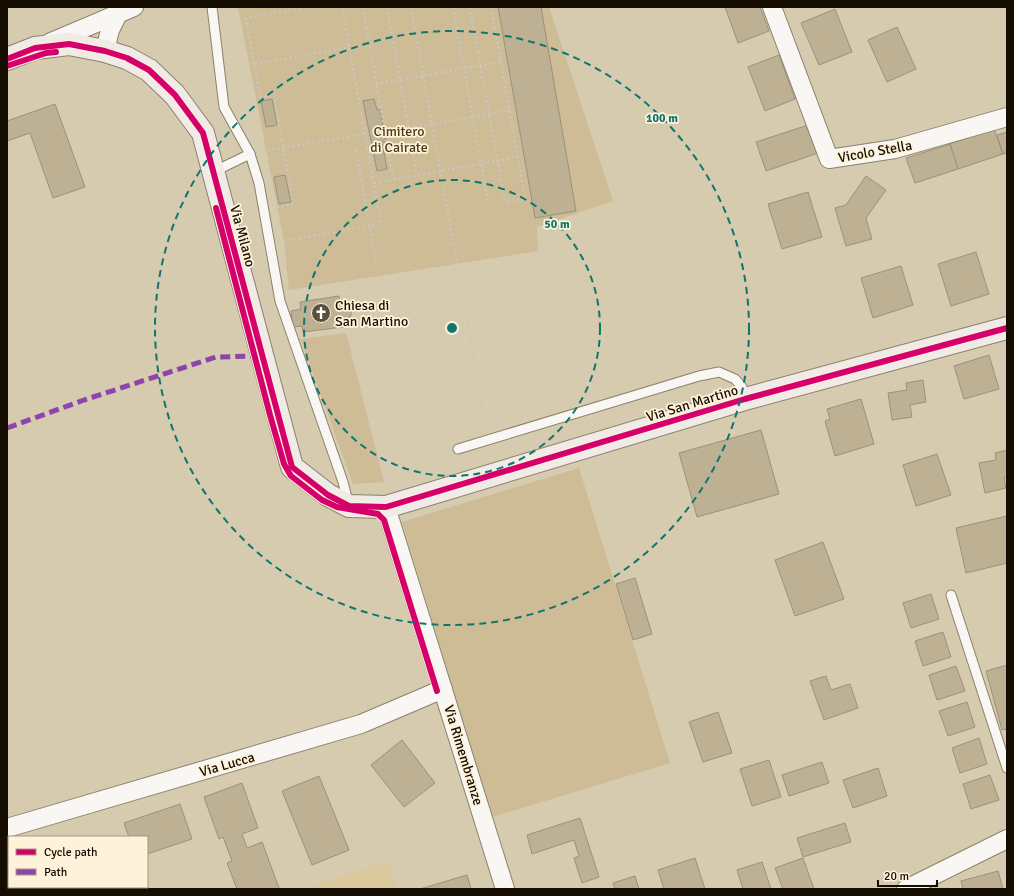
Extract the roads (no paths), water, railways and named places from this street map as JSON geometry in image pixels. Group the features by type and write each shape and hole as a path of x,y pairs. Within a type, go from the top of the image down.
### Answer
{"street":[{"name":"Vicolo Stella","path":"772,7 829,159 895,149 1007,118"},
{"path":"35,48 126,10"},
{"path":"105,51 110,30 126,10"},
{"name":"Via Milano","path":"7,59 35,48 70,44 105,51 127,58 149,70 175,95 203,133 292,467 328,495 349,506 386,507"},
{"name":"Via San Martino","path":"386,507 745,400 1007,328"},
{"name":"Via Rimembranze","path":"386,507 505,889"},
{"name":"Via Lucca","path":"7,828 361,724 443,688"},
{"path":"906,889 1007,839"}],"lane":[{"path":"212,7 224,107 250,154 259,183 280,301 343,482 349,506"},
{"path":"213,172 250,154"},
{"path":"458,449 699,376 719,372 735,379 742,387 745,400"},
{"path":"951,595 1007,768"}],"place":[{"name":"Chiesa di San Martino","path":"321,313"}],"park label":[{"name":"Cimitero di Cairate","path":"399,140"}]}
